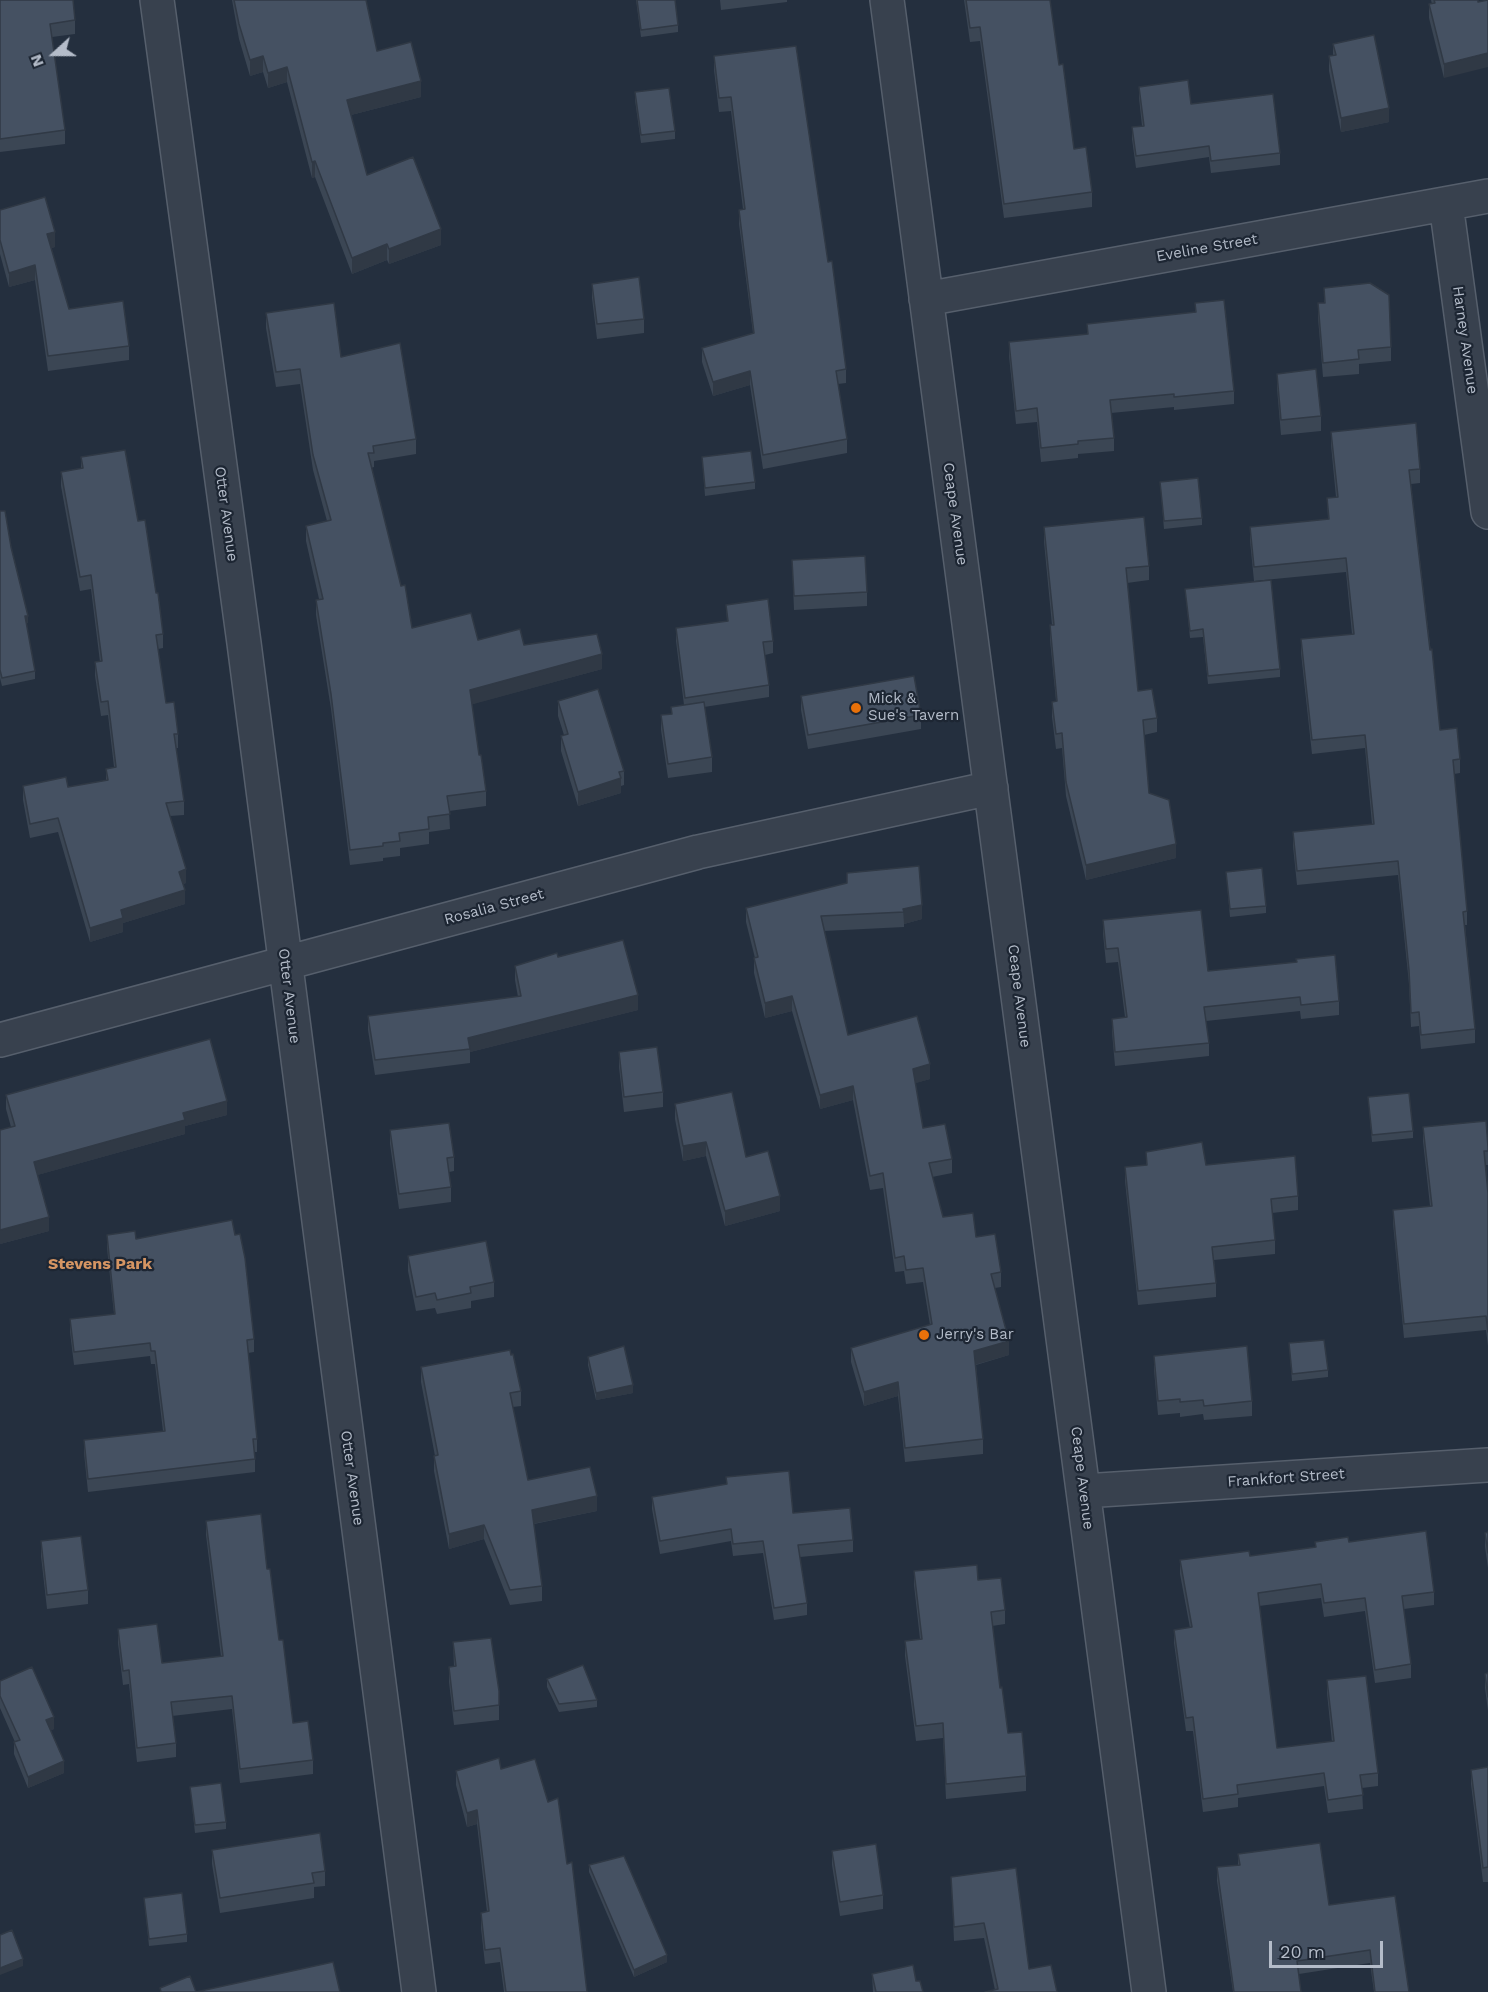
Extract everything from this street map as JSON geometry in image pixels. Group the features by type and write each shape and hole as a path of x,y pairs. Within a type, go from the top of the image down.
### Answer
{"street":[{"name":"Otter Avenue","path":"157,0 419,1992"},
{"name":"Ceape Avenue","path":"887,0 1149,1992"},
{"name":"Eveline Street","path":"926,299 1488,196"},
{"name":"Harney Avenue","path":"1446,204 1488,512"},
{"name":"Rosalia Street","path":"0,1040 698,852 992,788"},
{"name":"Frankfort Street","path":"1084,1491 1488,1465"}],"building":[{"path":"0,0 73,0 75,20 50,24 65,130 0,139"},
{"path":"234,0 366,0 377,51 411,42 421,81 347,100 367,175 413,157 441,229 389,249 387,244 352,258 315,161 312,162 287,67 268,73 263,56 250,60"},
{"path":"637,0 675,0 678,25 641,30"},
{"path":"966,0 1050,0 1059,65 1063,64 1074,149 1086,147 1092,192 1004,204 980,27 970,28"},
{"path":"1434,0 1478,0 1478,2 1488,0 1488,53 1444,64 1429,4 1435,3"},
{"path":"1374,35 1389,108 1341,118 1329,56 1336,55 1333,44"},
{"path":"796,46 828,262 832,261 846,369 836,371 847,439 763,455 750,371 713,382 702,348 754,333 739,210 745,209 731,97 719,98 714,56"},
{"path":"1188,80 1191,104 1273,94 1280,153 1211,161 1209,146 1136,156 1132,127 1144,126 1139,87"},
{"path":"669,88 675,131 641,135 635,92"},
{"path":"45,197 55,232 47,234 69,309 123,301 129,346 48,356 35,265 9,273 0,240 0,210"},
{"path":"639,277 644,319 597,324 592,284"},
{"path":"1370,283 1389,295 1391,347 1358,350 1359,359 1323,363 1318,303 1325,303 1324,288"},
{"path":"1224,300 1234,391 1110,400 1114,438 1078,441 1078,444 1041,448 1037,408 1016,411 1009,342 1088,334 1087,324 1196,312 1195,303"},
{"path":"334,303 341,357 400,343 416,439 373,446 374,453 368,453 401,586 405,585 412,628 471,613 478,640 520,629 524,645 597,634 602,654 470,690 486,791 447,796 450,814 428,817 429,829 399,833 400,841 383,843 383,846 350,850 331,694 316,600 323,599 306,526 331,520 313,455 300,369 276,372 266,313"},
{"path":"1316,369 1321,416 1281,420 1277,374"},
{"path":"1416,423 1420,469 1409,470 1440,730 1457,728 1460,759 1453,760 1467,911 1463,912 1475,1029 1421,1035 1419,1012 1411,1013 1398,861 1297,871 1293,832 1374,824 1365,735 1312,740 1301,639 1354,634 1346,558 1254,567 1250,527 1329,519 1327,498 1338,497 1331,432"},
{"path":"125,450 138,521 145,520 156,593 158,593 163,634 156,635 166,703 174,702 178,734 174,734 184,801 166,803 186,869 179,872 185,890 121,910 123,918 90,928 58,818 30,824 23,786 66,777 68,787 108,780 106,769 116,767 108,701 101,702 95,662 102,661 91,575 80,577 61,472 83,468 81,457"},
{"path":"751,451 755,482 705,488 702,457"},
{"path":"1198,478 1202,518 1164,521 1160,482"},
{"path":"0,511 5,511 11,547 28,616 25,616 35,671 2,678 0,670"},
{"path":"1144,517 1149,566 1126,568 1138,691 1152,689 1157,718 1143,720 1149,793 1169,800 1176,844 1086,865 1066,782 1062,733 1056,734 1052,702 1057,701 1050,625 1054,625 1044,527"},
{"path":"865,556 867,592 794,596 792,560"},
{"path":"1271,580 1280,669 1208,676 1203,629 1190,631 1185,589"},
{"path":"768,599 773,641 763,642 769,685 685,698 676,628 728,621 726,605"},
{"path":"914,676 921,715 808,735 801,696"},
{"path":"598,689 624,771 619,772 621,778 578,792 561,736 568,734 558,701"},
{"path":"704,702 712,757 668,764 661,715 672,714 671,707"},
{"path":"919,866 922,905 903,909 904,912 821,916 848,1035 917,1016 930,1064 913,1069 923,1128 945,1124 952,1159 929,1163 943,1217 973,1213 976,1237 995,1234 1001,1272 991,1274 1009,1341 974,1351 983,1439 905,1448 898,1382 864,1392 851,1348 932,1324 923,1268 906,1270 904,1256 895,1258 883,1173 870,1176 853,1086 820,1095 792,996 765,1003 754,958 758,957 746,908 847,883 847,873"},
{"path":"1262,868 1266,906 1230,909 1226,872"},
{"path":"1201,910 1208,971 1297,962 1296,959 1335,955 1339,1001 1301,1005 1300,997 1204,1007 1209,1043 1115,1052 1112,1019 1127,1017 1118,948 1106,949 1103,920"},
{"path":"623,940 638,995 468,1038 470,1049 375,1060 368,1016 521,996 515,966 557,953 558,957"},
{"path":"210,1039 227,1101 183,1113 185,1120 34,1162 49,1217 0,1230 0,1130 15,1126 6,1095"},
{"path":"657,1047 663,1092 624,1097 619,1052"},
{"path":"732,1092 746,1157 768,1151 780,1196 725,1211 706,1142 683,1146 675,1104"},
{"path":"1409,1093 1413,1131 1372,1135 1368,1097"},
{"path":"1486,1121 1488,1151 1484,1151 1488,1193 1488,1332 1486,1316 1404,1324 1393,1210 1432,1206 1423,1127"},
{"path":"449,1123 454,1157 447,1158 451,1187 399,1194 390,1130"},
{"path":"1202,1142 1206,1165 1295,1156 1298,1196 1271,1199 1275,1240 1212,1247 1216,1283 1138,1291 1125,1167 1147,1165 1146,1152"},
{"path":"232,1220 235,1235 240,1234 245,1258 254,1339 247,1340 257,1439 253,1439 255,1459 88,1479 84,1440 165,1431 155,1351 151,1351 150,1343 74,1352 70,1319 115,1314 107,1235 135,1231 136,1239"},
{"path":"486,1241 494,1282 470,1287 471,1293 437,1300 435,1293 416,1297 408,1256"},
{"path":"1324,1340 1328,1370 1292,1374 1289,1343"},
{"path":"624,1346 633,1385 596,1393 588,1357"},
{"path":"1247,1346 1252,1401 1204,1406 1203,1400 1158,1401 1154,1356"},
{"path":"510,1350 511,1355 513,1354 521,1391 510,1393 528,1480 590,1467 597,1496 532,1510 542,1586 510,1590 484,1525 449,1534 434,1456 438,1455 421,1367"},
{"path":"789,1471 793,1513 850,1508 853,1540 798,1545 807,1603 774,1608 763,1541 733,1544 731,1529 660,1541 652,1497 727,1484 726,1477"},
{"path":"261,1514 267,1569 270,1569 279,1640 283,1640 293,1723 308,1721 313,1760 240,1769 232,1696 171,1702 176,1743 137,1748 129,1670 123,1671 118,1629 157,1624 162,1663 223,1656 206,1521"},
{"path":"1426,1531 1434,1592 1402,1596 1411,1664 1375,1670 1365,1598 1324,1603 1321,1584 1258,1593 1277,1748 1334,1741 1327,1680 1366,1676 1378,1773 1360,1775 1363,1795 1328,1800 1324,1773 1237,1785 1238,1794 1203,1799 1193,1717 1186,1718 1174,1630 1192,1627 1180,1560 1249,1551 1250,1556 1316,1547 1315,1542 1348,1537 1349,1542"},
{"path":"1488,1532 1488,1553 1485,1533"},
{"path":"81,1536 88,1590 47,1595 41,1541"},
{"path":"977,1565 978,1580 1001,1578 1005,1610 991,1612 1000,1688 1002,1687 1008,1733 1022,1732 1026,1776 946,1784 943,1723 916,1726 905,1641 922,1639 914,1571"},
{"path":"491,1638 499,1705 454,1711 449,1667 456,1666 453,1642"},
{"path":"583,1665 597,1700 559,1704 547,1679"},
{"path":"32,1667 54,1717 46,1720 64,1761 28,1777 14,1742 20,1740 0,1696 0,1681"},
{"path":"1488,1673 1488,1697 1485,1674"},
{"path":"499,1758 501,1769 535,1759 548,1802 558,1798 567,1864 572,1862 587,1992 506,1992 500,1948 485,1950 481,1913 489,1911 477,1810 467,1813 456,1771"},
{"path":"1488,1767 1488,1867 1483,1868 1471,1770"},
{"path":"221,1783 226,1822 195,1825 190,1787"},
{"path":"320,1833 325,1871 312,1873 314,1883 220,1898 212,1850"},
{"path":"1320,1843 1329,1905 1395,1896 1409,1992 1375,1992 1370,1950 1297,1961 1301,1992 1234,1992 1217,1867 1240,1865 1238,1854"},
{"path":"876,1844 883,1895 840,1902 832,1851"},
{"path":"624,1856 667,1955 634,1970 589,1865"},
{"path":"1016,1868 1029,1969 1051,1965 1057,1992 985,1992 998,1989 984,1923 954,1927 951,1877"},
{"path":"182,1893 187,1934 149,1939 144,1898"},
{"path":"12,1930 23,1959 0,1968 0,1935"},
{"path":"333,1962 340,1992 196,1992"},
{"path":"913,1965 916,1981 920,1981 923,1992 876,1992 872,1974"},
{"path":"190,1976 196,1992 161,1992 160,1988"}],"place":[{"name":"Mick & Sue's Tavern","path":"856,708"},
{"name":"Jerry's Bar","path":"924,1335"}],"district":[{"name":"Stevens Park","path":"100,1264"}]}
